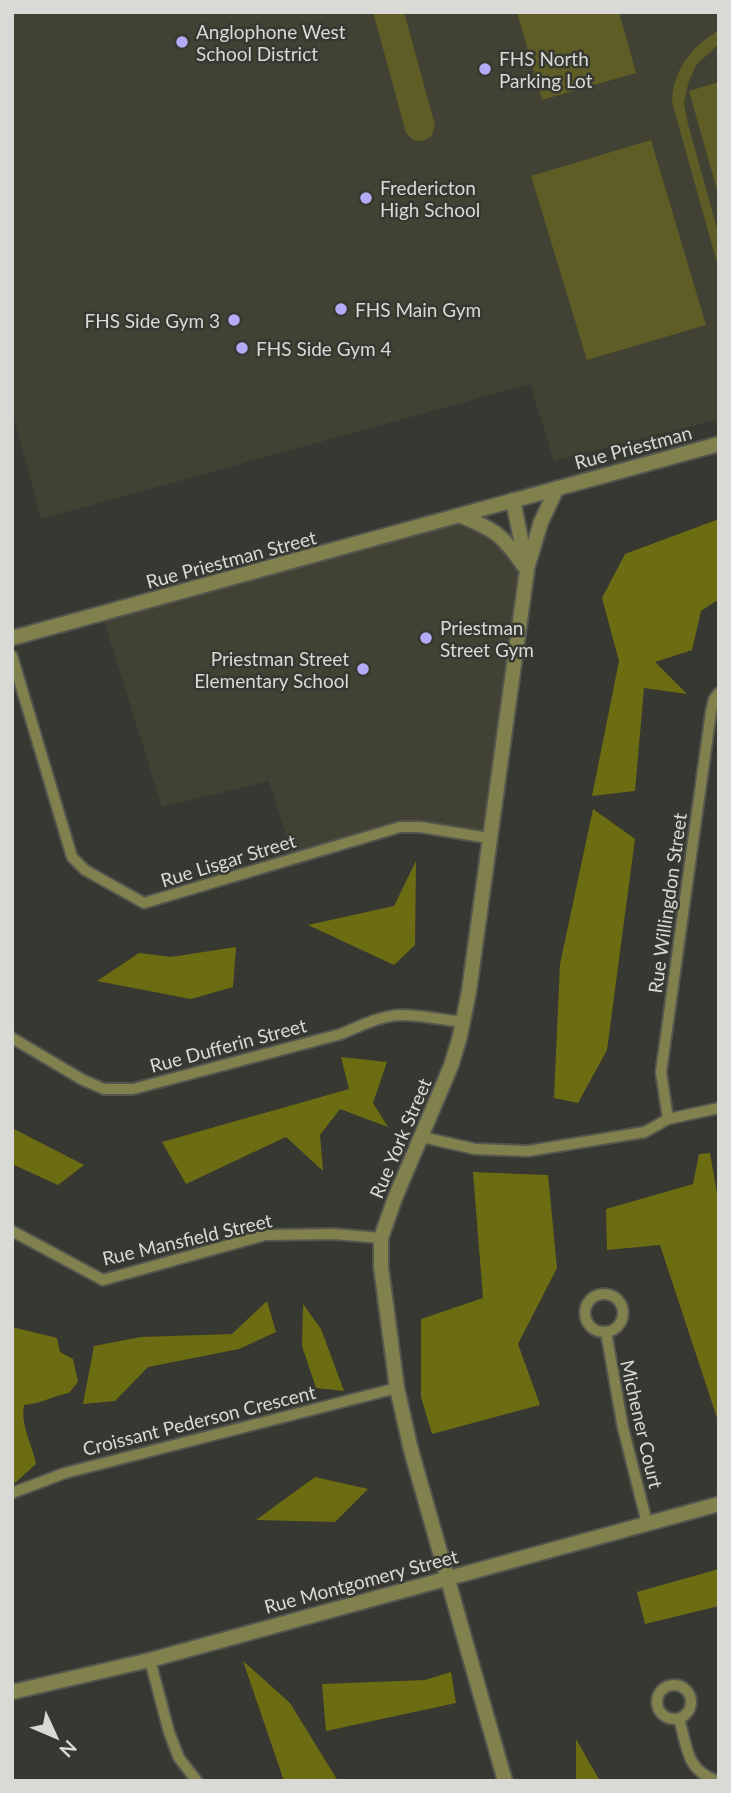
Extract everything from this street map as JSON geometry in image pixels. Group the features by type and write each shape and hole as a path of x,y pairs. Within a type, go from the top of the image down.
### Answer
{"street":[{"name":"Rue Priestman","path":"513,500 719,444"},
{"path":"527,570 541,522 557,488"},
{"name":"Rue Priestman Street","path":"12,638 513,500"},
{"name":"Rue York Street","path":"505,1781 426,1507 397,1388 381,1266 381,1238 447,1074 463,1022 527,570 513,500"},
{"path":"461,516 489,527 505,539 527,570"},
{"name":"Rue Lisgar Street","path":"12,656 72,857 85,870 144,903 165,899 293,857 400,827 420,827 489,838"},
{"name":"Rue Willingdon Street","path":"668,1119 661,1072 711,712 714,699 719,693"},
{"name":"Rue Dufferin Street","path":"12,1038 83,1080 104,1089 133,1089 341,1034 371,1021 416,1016 463,1022"},
{"path":"422,1137 475,1149 528,1151 645,1132 668,1119 719,1108"},
{"name":"Rue Mansfield Street","path":"12,1231 103,1280 265,1235 334,1234 381,1238"},
{"name":"Michener Court","path":"606,1332 623,1429 648,1523"},
{"name":"Croissant Pederson Crescent","path":"12,1493 65,1473 397,1388"},
{"name":"Rue Montgomery Street","path":"12,1692 150,1660 719,1504"},
{"path":"150,1660 169,1732 179,1758 197,1781"},
{"path":"679,1719 692,1765 705,1776 717,1781"}],"shaded area":[{"name":"Fredericton High School","path":"12,12 719,12 719,419 554,461 530,384 41,519 12,410"},
{"path":"373,12 404,12 435,125 432,136 423,141 413,140 406,133"},
{"path":"517,12 619,12 636,73 542,100"},
{"path":"719,30 719,44 696,65 684,103 719,236 719,270 672,102 680,69 700,44"},
{"path":"719,82 719,197 689,91"},
{"path":"651,140 706,325 587,360 531,176"},
{"path":"461,516 489,527 527,570 489,838 420,827 293,857 269,781 162,807 102,614"},
{"path":"719,519 719,599 701,611 692,650 655,662 687,694 644,688 635,791 592,796 619,661 602,598 625,554"},
{"path":"593,809 635,839 607,1050 578,1103 554,1098 560,964"},
{"path":"416,861 415,945 394,965 308,925 394,906"},
{"path":"236,947 233,987 191,999 97,981 139,953 171,957"},
{"path":"341,1057 387,1062 373,1103 388,1127 340,1109 320,1135 323,1171 286,1137 186,1184 162,1142 349,1089"},
{"path":"12,1128 84,1165 58,1185 12,1164"},
{"path":"710,1153 719,1205 719,1424 660,1245 607,1250 606,1209 693,1184 699,1154"},
{"path":"473,1172 548,1175 557,1268 518,1344 540,1405 432,1434 421,1397 421,1319 483,1298"},
{"path":"267,1301 276,1332 239,1349 148,1367 115,1401 83,1404 94,1346 141,1337 232,1334"},
{"path":"303,1304 321,1329 344,1391 316,1388 302,1346"},
{"path":"12,1327 57,1338 60,1352 73,1359 78,1382 69,1393 24,1405 25,1427 36,1464 15,1483 12,1480"},
{"path":"315,1477 368,1489 335,1522 256,1520"},
{"path":"719,1569 719,1606 645,1624 637,1592"},
{"path":"243,1661 290,1703 338,1781 284,1781"},
{"path":"451,1672 456,1703 326,1731 322,1684 425,1680"},
{"path":"576,1739 600,1781 576,1781"}],"place":[{"name":"Anglophone West School District","path":"182,42"},
{"name":"FHS North Parking Lot","path":"485,69"},
{"name":"Fredericton High School","path":"366,198"},
{"name":"FHS Main Gym","path":"341,309"},
{"name":"FHS Side Gym 3","path":"234,320"},
{"name":"FHS Side Gym 4","path":"242,348"},
{"name":"Priestman Street Gym","path":"426,638"},
{"name":"Priestman Street Elementary School","path":"363,669"}]}
